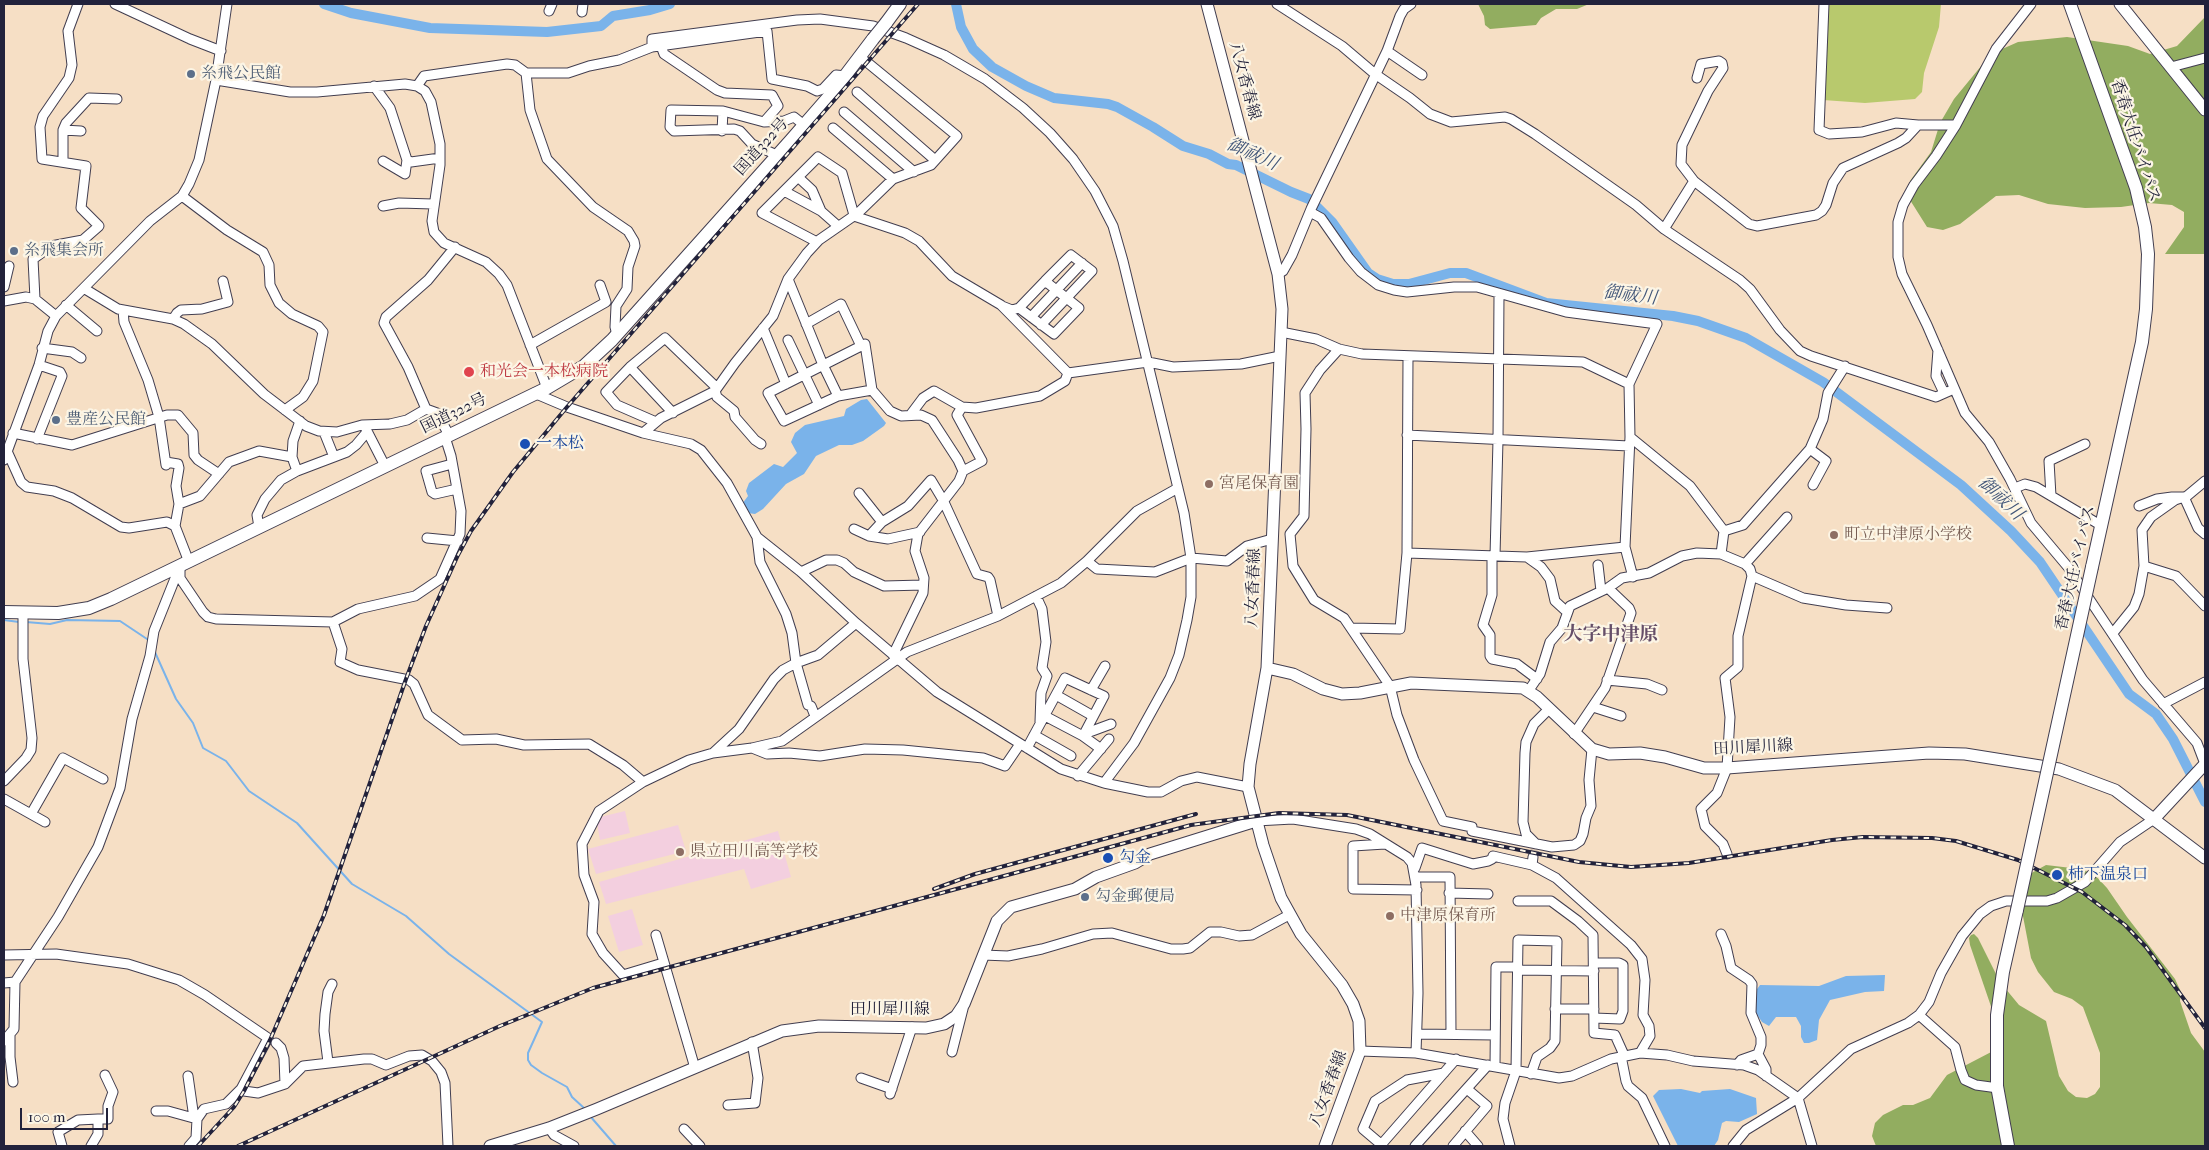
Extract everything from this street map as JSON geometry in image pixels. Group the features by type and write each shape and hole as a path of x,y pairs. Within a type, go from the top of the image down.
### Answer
{"highway":[{"name":"国道322号","path":"4,612 23,621 89,608 185,564 547,388 584,366 617,335 778,154 846,76 900,4"},
{"name":"香春大任バイパス","path":"2008,1146 1998,1088 1997,1015 2003,972 2142,342 2146,309 2148,254 2145,227 2136,188 2070,4"}],"main road":[{"name":"八女香春線","path":"1207,4 1278,274 1282,309 1267,668 1250,764 1248,787 1273,879 1290,915 1311,946 1342,984 1353,1004 1359,1021 1360,1051 1325,1146"},
{"path":"2120,4 2205,110"},
{"path":"1267,668 1293,674 1323,689 1342,694 1360,693 1411,683 1513,686 1529,690"},
{"name":"田川犀川線","path":"1529,690 1592,749 1609,754 1640,753 1665,757 1704,768 1728,768 1878,755 1965,754 2060,769 2115,790 2205,858"},
{"path":"2154,819 2204,765"},
{"name":"田川犀川線","path":"490,1146 549,1128 782,1030 803,1028 934,1027 944,1024 956,1016 964,1004 997,921 1004,912 1017,904 1075,889 1096,878 1135,863 1150,854 1256,822"}],"street":[{"path":"35,299 33,259 50,246 83,240 99,226 81,208 86,166 42,160 40,127 43,116 69,78 72,65 68,31 78,4"},
{"path":"115,4 190,39 221,50"},
{"path":"175,526 167,522 129,528 121,527 72,498 54,491 27,487 21,482 5,456 39,365 42,348 56,316 85,289 150,221 182,196 194,175 216,80 227,4"},
{"path":"1277,4 1342,46 1375,74 1439,119 1451,122 1498,117 1511,119 1636,206 1664,229 1740,280 1750,289 1780,330 1800,350 1811,356 1936,397 1954,388"},
{"path":"1278,274 1283,271 1292,255 1310,211 1387,51 1400,16 1404,8 1411,4"},
{"path":"1824,4 1818,130 1829,134 1862,132 1896,123 1956,125"},
{"path":"2028,5 1996,49 1956,125 1936,156 1914,184 1903,205 1898,222 1897,250 1902,274 1966,413 1989,442 2015,488 2030,523 2068,567 2143,680 2197,743 2204,765"},
{"path":"526,74 568,73 589,66 619,60 652,43 797,20 848,21 873,26 906,38 944,55 985,79 1023,108 1050,133 1073,159 1095,192 1113,226 1178,488 1191,558 1191,597 1179,655 1170,678 1134,743 1104,783"},
{"path":"652,43 661,46 767,31 772,79 807,86 817,91 823,89 836,75 846,76"},
{"path":"661,46 664,54 717,90 726,93 772,95 778,106 764,122"},
{"path":"1387,51 1422,75"},
{"path":"643,433 656,422 716,390 773,316 788,279 817,242 854,216 893,179 924,169 957,136 860,58"},
{"path":"2171,67 2205,58"},
{"path":"1697,78 1701,64 1719,61 1722,64 1723,68 1708,91 1682,145 1681,164 1694,181 1749,224 1765,225 1822,211 1826,205 1833,182 1842,168 1898,143 1906,138 1918,125"},
{"path":"417,86 424,76 507,64 515,64 526,74 530,110 547,159 593,207 628,231 634,241 635,246 628,266 626,289 616,306 615,327 617,335"},
{"path":"216,80 290,92 317,92 405,84 417,86 425,91 432,102 440,144 440,158 433,204 434,232 440,240 486,262 499,274 507,285 547,388"},
{"path":"374,86 390,108 407,160 405,174 383,161"},
{"path":"856,92 935,160"},
{"path":"63,162 62,130 66,123 89,98 117,99"},
{"path":"778,154 752,144 740,131 734,129 674,132 670,127 671,110 724,110 764,122 784,121 794,117 804,124"},
{"path":"722,131 724,110"},
{"path":"844,112 914,172"},
{"path":"833,128 893,179"},
{"path":"62,130 81,130"},
{"path":"817,242 762,213 818,157 842,173 854,216"},
{"path":"407,160 410,162 440,158"},
{"path":"798,177 812,190 821,211"},
{"path":"1664,229 1694,181"},
{"path":"784,191 821,211 838,226"},
{"path":"182,196 227,230 263,252 269,265 270,284 279,303 292,314 318,326 323,332 313,381 303,398 286,410"},
{"path":"383,206 399,203 433,204"},
{"path":"1310,211 1321,218 1361,272 1378,285 1407,292 1454,286 1477,287 1566,312 1657,324 1629,384 1630,441 1625,547 1633,577"},
{"path":"854,216 905,232 920,241 952,276 1012,310 1019,308 1071,255 1092,271 1068,299 1041,325"},
{"path":"123,310 124,322 148,380 159,417 166,463 178,464 179,468 176,486 179,504 175,526 185,564 180,578 208,617 333,622 358,609 415,596 425,590 440,579 458,541 461,520 447,436 437,413 426,409 408,367 385,326 385,320 428,280 455,248"},
{"path":"1031,317 1082,263"},
{"path":"4,288 9,266"},
{"path":"788,279 823,365 838,396"},
{"path":"173,319 181,310 202,309 228,302 223,281"},
{"path":"1019,308 1054,334 1079,308 1045,281"},
{"path":"530,345 606,302 600,285"},
{"path":"85,289 111,306 173,319 184,324 212,344 264,394 312,428 324,432 366,428 401,422 426,409"},
{"path":"1499,294 1498,440 1494,556 1492,594 1483,625 1490,635 1490,656 1492,659 1517,664 1537,679"},
{"path":"4,301 26,297 35,299 56,316"},
{"path":"806,324 841,304 860,346"},
{"path":"66,305 96,331"},
{"path":"1001,305 1068,372"},
{"path":"762,328 786,384"},
{"path":"1282,332 1316,339 1339,349 1362,354 1583,362 1629,384"},
{"path":"656,422 617,405 606,392 630,367 665,338 716,390 717,397 734,411 735,418 754,440 761,444"},
{"path":"788,340 818,405"},
{"path":"872,390 838,396 784,421 768,393 865,344 872,390 890,411 901,416 921,415 932,420 958,460 962,471 959,481 920,532 915,550 924,578 923,593 895,656"},
{"path":"42,348 72,352 81,358"},
{"path":"1339,349 1320,370 1305,393 1304,516 1290,534 1293,566 1314,600 1344,618 1390,686 1397,715 1414,760 1443,821 1472,827 1472,831 1534,854"},
{"path":"1938,350 1936,376 1944,393"},
{"path":"1068,372 1148,362 1174,367 1241,364 1280,356"},
{"path":"1351,628 1400,629 1407,552 1408,357"},
{"path":"37,439 62,376 60,372 39,365"},
{"path":"1724,531 1743,525 1810,449 1823,419 1828,393 1845,366"},
{"path":"630,367 673,413"},
{"path":"911,414 923,398 934,391 962,407 976,408 1040,396 1066,381 1068,372"},
{"path":"534,393 567,407 643,433 691,444 701,450 727,483 757,537 760,562 786,614 792,633 796,663 808,705 812,706 815,716"},
{"path":"962,407 957,415 982,461 962,471"},
{"path":"13,433 72,445 159,417 174,415 182,418 193,433 194,455 198,460 219,474"},
{"path":"297,472 292,457 293,442 300,420"},
{"path":"259,527 257,515 265,498 282,480 356,445 366,428"},
{"path":"366,428 385,466"},
{"path":"324,432 334,457"},
{"path":"1407,435 1498,440 1630,441 1690,486 1724,531 1721,554"},
{"path":"2051,496 2049,461 2084,444"},
{"path":"1810,449 1826,461 1813,485"},
{"path":"179,504 200,496 229,462 259,451 292,457"},
{"path":"452,464 426,471 434,494 457,489"},
{"path":"869,536 882,522 908,506 931,480 944,500 977,574 988,577 990,580 998,616"},
{"path":"2113,633 2134,608 2139,594 2144,566 2142,530 2151,517 2184,497 2205,481"},
{"path":"2015,488 2025,484 2031,485 2102,526"},
{"path":"663,963 623,975 603,953 592,934 594,902 584,875 582,844 593,819 599,811 643,782 688,760 713,753 752,748 782,741 895,656 998,616 1061,583 1087,561 1137,511 1178,488"},
{"path":"859,494 882,522"},
{"path":"2139,506 2154,500 2184,497"},
{"path":"2184,497 2198,528 2205,534"},
{"path":"2154,500 2161,510"},
{"path":"1745,564 1787,517"},
{"path":"854,528 869,536 888,539 920,532"},
{"path":"757,537 801,572 856,623 937,692 1061,769 1104,783 1148,792 1161,792 1188,778 1197,777 1248,787"},
{"path":"427,538 458,541"},
{"path":"1087,561 1097,569 1156,572 1191,558 1227,561 1247,546 1272,539"},
{"path":"1407,552 1527,557 1625,547"},
{"path":"1529,690 1537,679 1550,642 1562,628 1570,606 1605,590 1622,578 1649,573 1682,556 1697,553 1721,554 1745,564 1750,569 1752,576 1738,636 1738,668 1725,678 1730,717 1728,768 1717,794 1702,809 1705,826 1723,844 1727,854"},
{"path":"1527,557 1540,567 1550,579 1555,601 1567,612"},
{"path":"801,572 826,560 837,560 844,563 854,572 884,586 923,585"},
{"path":"14,1082 7,1038 14,1029 15,982 58,917 98,847 110,809 120,788 133,711 151,650 154,632 185,564"},
{"path":"1574,734 1605,688 1631,613 1629,608 1605,590 1598,565"},
{"path":"2144,566 2176,576 2205,606"},
{"path":"1752,576 1802,598 1846,605 1887,608"},
{"path":"1036,596 1042,609 1046,642 1042,668 1047,676 1041,693 1040,725"},
{"path":"4,781 31,750 32,738 23,659 23,621"},
{"path":"333,622 342,649 340,662 358,670 409,680 414,684 428,714 450,733 462,740 496,739 524,745 589,744 623,765 643,782"},
{"path":"713,753 739,729 774,679 783,670 818,655 856,623"},
{"path":"1091,690 1105,666"},
{"path":"752,748 767,754 789,753 820,756 865,749 903,750 984,758 1005,766 1034,736 1066,678 1104,696 1083,735"},
{"path":"1607,680 1647,684 1662,690"},
{"path":"2163,704 2205,682"},
{"path":"1056,695 1093,716"},
{"path":"1593,707 1621,716"},
{"path":"1549,709 1534,724 1526,742 1524,753 1523,822 1526,834 1534,854 1556,878 1631,945 1642,959 1646,980 1642,1011 1649,1026 1650,1036 1640,1052"},
{"path":"1045,716 1083,735 1101,749"},
{"path":"1083,735 1111,724"},
{"path":"1034,736 1070,756"},
{"path":"1078,776 1109,739"},
{"path":"1415,873 1422,848 1473,864 1488,862 1493,856 1534,854 1574,845 1580,840 1591,806 1589,780 1592,749"},
{"path":"31,814 63,758 103,780"},
{"path":"4,800 45,822"},
{"path":"1256,822 1293,819 1341,825 1370,834 1407,857 1415,873 1417,890 1416,1053"},
{"path":"1735,1145 1746,1130 1798,1098 1851,1049 1908,1023 1919,1015 1929,1002 1941,973 1962,936 1980,914 1991,906 2006,901 2047,901 2057,898 2085,882 2120,842 2154,819"},
{"path":"1385,844 1353,846 1353,889 1417,890"},
{"path":"1415,873 1450,877 1451,1034"},
{"path":"1449,893 1488,894"},
{"path":"1518,901 1550,901 1578,921 1593,936 1594,1033 1615,1035 1623,1055 1628,1086 1642,1098 1665,1146"},
{"path":"984,955 1008,956 1042,949 1094,934 1112,934 1170,949 1183,949 1190,948 1210,932 1221,932 1239,936 1252,935 1290,915"},
{"path":"1721,934 1726,946 1730,968 1752,984 1751,1013 1761,1037 1758,1054 1766,1069 1766,1076"},
{"path":"656,935 695,1068"},
{"path":"1510,1146 1504,1126 1503,1111 1516,1071 1518,940 1557,941 1554,1044 1537,1057 1531,1074"},
{"path":"4,955 56,954 128,964 179,980 205,995 268,1038 241,1088 226,1104 204,1109 196,1118"},
{"path":"1415,1146 1466,1089 1491,1065 1495,1035 1496,967 1556,971 1619,963 1623,965 1623,1011 1620,1019 1555,1009"},
{"path":"4,982 15,982"},
{"path":"328,1062 325,1045 325,1014 328,992 332,984"},
{"path":"952,1052 964,1004"},
{"path":"1919,1015 1955,1047 1965,1080 1976,1085 1998,1088"},
{"path":"861,1078 891,1092 912,1027"},
{"path":"1417,1034 1495,1035"},
{"path":"728,1106 756,1103 758,1078 752,1042"},
{"path":"276,1043 281,1048 284,1058 285,1084"},
{"path":"1360,1051 1416,1053 1491,1065 1553,1078 1565,1078 1623,1055 1640,1052 1660,1054 1693,1062 1738,1065 1751,1068 1766,1076 1798,1098 1812,1146"},
{"path":"241,1088 244,1091 258,1093 285,1084 303,1066 372,1059 386,1065 409,1056 422,1054 432,1061 441,1072 445,1083 448,1146"},
{"path":"1738,1065 1741,1060 1758,1054"},
{"path":"1444,1073 1407,1080 1375,1101 1363,1129 1381,1146 1456,1060"},
{"path":"62,1146 58,1132 78,1120 108,1119 108,1106 113,1092 105,1075"},
{"path":"188,1076 196,1118 196,1138 189,1146"},
{"path":"1452,1146 1487,1106 1466,1089"},
{"path":"156,1111 196,1118"},
{"path":"91,1146 98,1134 98,1119"},
{"path":"549,1128 554,1135 574,1146"},
{"path":"684,1129 700,1146"},
{"path":"1465,1131 1478,1146"}],"shaded area":[{"path":"625,811 630,833 600,840 596,818"},
{"path":"678,825 686,851 596,874 588,849"},
{"path":"778,831 791,877 751,889 744,869 606,904 599,882"},
{"path":"632,909 643,945 619,952 608,916"}],"green space":[{"path":"1478,4 1589,4 1577,9 1556,9 1541,18 1536,25 1490,29 1485,25 1484,16"},
{"path":"1824,4 1941,4 1939,27 1924,73 1922,92 1915,99 1865,103 1823,100"},
{"path":"2205,17 2205,254 2165,254 2184,227 2184,212 2172,205 2149,203 2121,207 2085,208 2048,204 2019,195 1996,196 1960,224 1943,230 1927,227 1910,200 1910,181 1931,152 1940,123 1954,99 1991,54 2018,42 2067,37 2128,46 2150,54 2177,46"},
{"path":"2046,865 2080,869 2094,874 2107,888 2175,979 2181,992 2180,1001 2191,1033 2205,1052 2205,1146 1876,1146 1872,1136 1875,1123 1883,1115 1903,1105 1913,1105 1930,1098 1947,1075 1995,1050 1996,1021 1970,945 1969,938 1974,934 1978,938 2000,982 2019,1005 2046,1021 2059,1076 2068,1091 2076,1097 2087,1098 2095,1094 2100,1087 2100,1053 2083,1007 2072,999 2054,992 2038,972 2031,958 2022,911 2028,875"}],"water":[{"path":"867,399 886,423 884,426 863,441 852,445 839,445 816,456 804,474 786,484 763,509 755,514 748,513 742,504 748,496 746,491 749,483 774,464 783,467 797,453 791,442 795,433 805,425 844,416 846,409 861,400"},
{"path":"1885,975 1884,991 1865,992 1830,1000 1819,1020 1817,1040 1809,1043 1804,1043 1801,1037 1801,1026 1796,1017 1776,1017 1769,1026 1762,1022 1756,1013 1755,992 1760,985 1819,986 1846,976"},
{"path":"1681,1089 1700,1093 1702,1091 1730,1089 1756,1098 1757,1114 1739,1122 1726,1121 1722,1123 1718,1140 1714,1146 1678,1146 1653,1096 1659,1090"}],"waterway":[{"name":"御祓川","path":"324,4 351,13 430,28 547,32 601,26 613,16 650,10 670,4"},
{"name":"御祓川","path":"956,4 961,27 973,49 992,67 1026,86 1054,98 1108,104 1117,107 1183,146 1209,154 1228,164 1236,165 1309,199 1332,222 1368,273 1377,279 1393,284 1409,284 1450,273 1466,273 1546,303 1673,316 1698,321 1746,338 1823,382 1961,485 2011,531 2040,562 2129,694 2156,714 2173,739 2205,802"},
{"path":"4,620 19,622"},
{"path":"26,622 50,624 67,620 120,621 150,641"},
{"path":"154,650 176,699 193,723 203,748 226,761 249,791 297,823 352,884 406,916 449,954 542,1022 528,1053 528,1060 531,1065 542,1073 567,1087 572,1097 584,1108"},
{"path":"590,1116 616,1146"}],"tunnel":[{"path":"1533,857 1535,850"}],"railway":[{"path":"198,1146 234,1107 270,1040 324,915 426,626 471,531 513,472 567,407 918,4"},
{"path":"238,1146 500,1026 593,988 1191,825 1279,813 1347,815 1579,862 1631,867 1689,863 1832,840 1863,837 1932,838 1956,841 2018,860 2082,892 2125,925 2146,947 2205,1028"},
{"path":"934,889 975,874 1196,814"}],"place":[{"name":"糸飛公民館","path":"191,74"},
{"name":"糸飛集会所","path":"14,251"},
{"name":"和光会一本松病院","path":"469,372"},
{"name":"豊産公民館","path":"56,420"},
{"name":"一本松","path":"525,444"},
{"name":"宮尾保育園","path":"1209,484"},
{"name":"町立中津原小学校","path":"1834,535"},
{"name":"県立田川高等学校","path":"680,852"},
{"name":"勾金","path":"1108,858"},
{"name":"柿下温泉口","path":"2057,875"},
{"name":"勾金郵便局","path":"1085,897"},
{"name":"中津原保育所","path":"1390,916"}],"district":[{"name":"大字中津原","path":"1611,635"}]}
